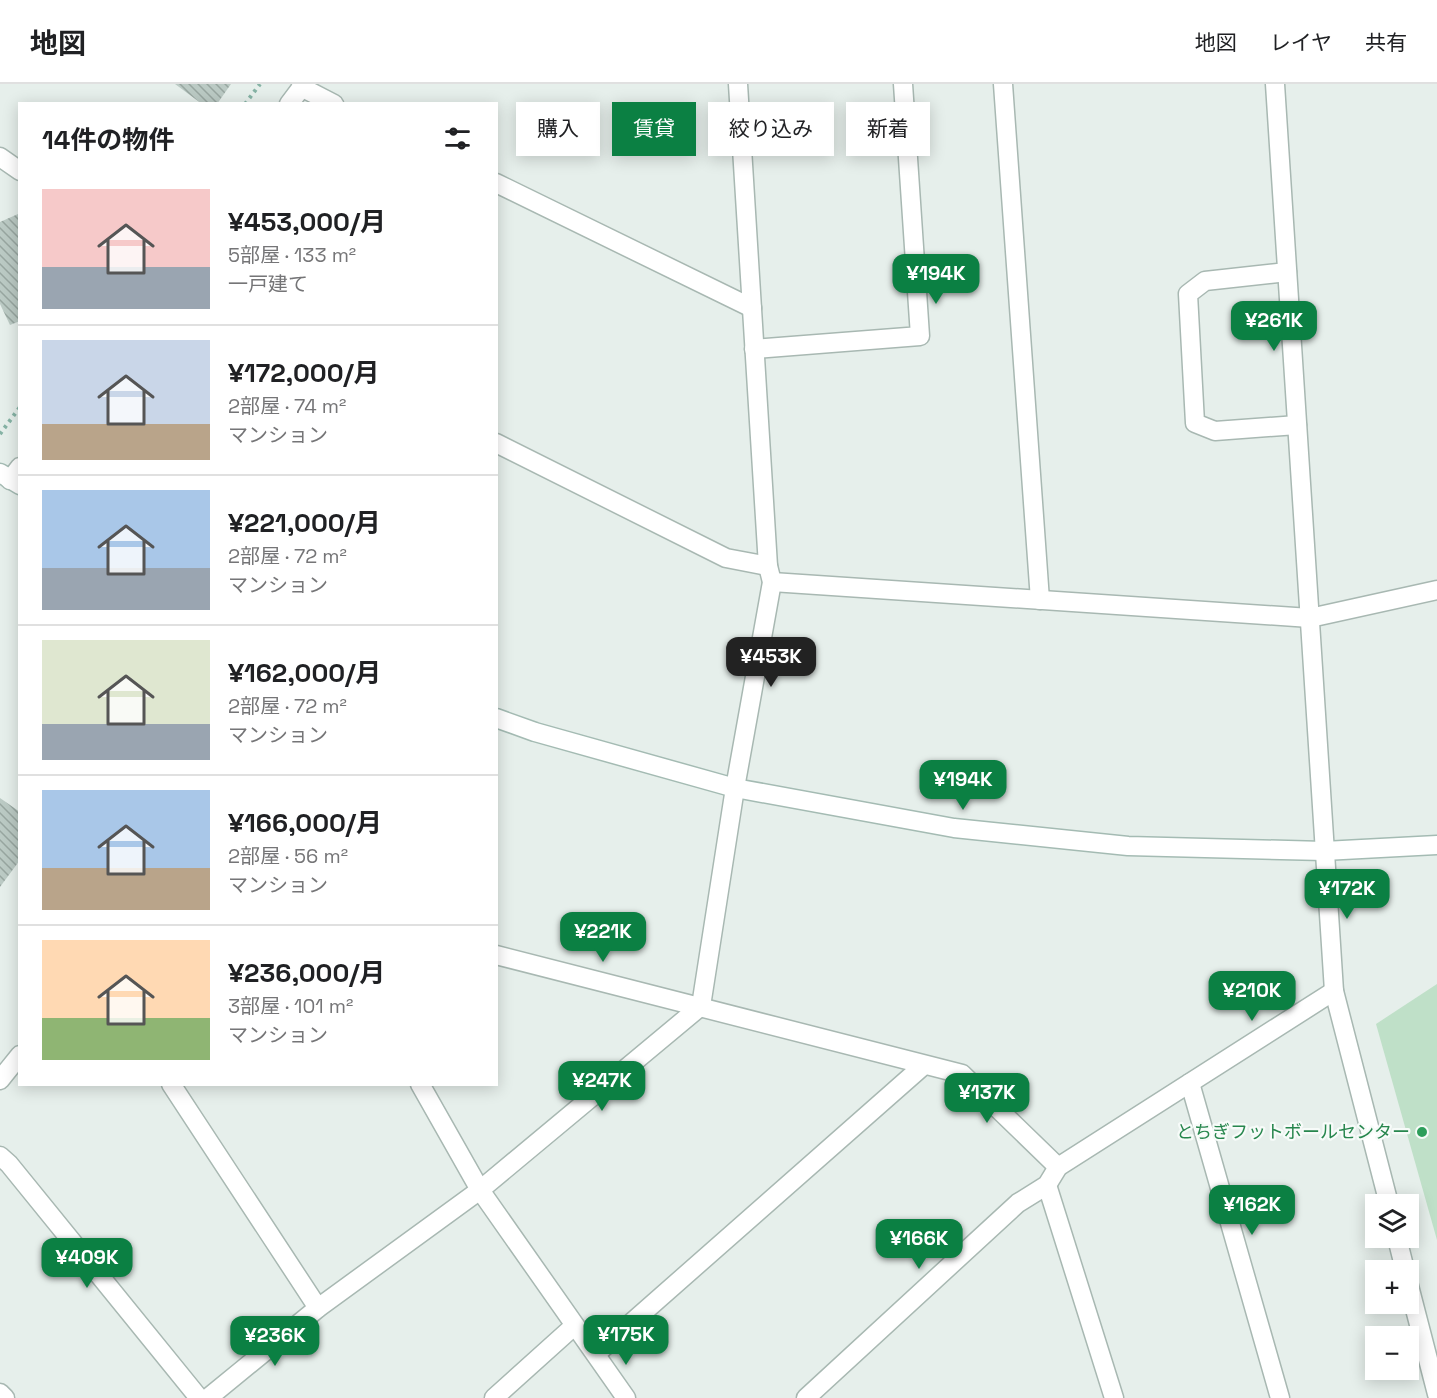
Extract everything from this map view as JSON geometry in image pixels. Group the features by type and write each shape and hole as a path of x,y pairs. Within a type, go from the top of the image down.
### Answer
{"street":[{"path":"208,1398 318,1308 480,1190 700,1006 770,574 738,84"},
{"path":"754,350 920,336 903,84"},
{"path":"1003,84 1040,600"},
{"path":"1275,84 1334,992 1386,1194"},
{"path":"291,102 303,86 331,102"},
{"path":"0,157 18,170"},
{"path":"498,184 752,308"},
{"path":"1287,272 1205,281 1188,294 1195,423 1215,431 1297,425"},
{"path":"498,444 726,558 770,574 1040,600 1310,618 1437,590"},
{"path":"498,719 535,732 735,788 954,828 1128,846 1324,851 1437,844"},
{"path":"498,956 963,1074 1058,1167"},
{"path":"806,1398 1018,1203 1047,1185 1058,1167 1334,992"},
{"path":"0,1080 18,1058"},
{"path":"596,1354 924,1065"},
{"path":"1190,1083 1280,1398"},
{"path":"172,1086 318,1308"},
{"path":"421,1086 480,1190 626,1398"},
{"path":"0,1156 9,1164 199,1398"},
{"path":"1047,1185 1114,1398"},
{"path":"1416,1314 1437,1394"},
{"path":"494,1398 574,1326"},
{"path":"0,1393 4,1398"}],"path":[{"path":"246,102 260,84"},
{"path":"0,434 18,410"}],"green space":[{"name":"とちぎフットボールセンター","path":"1437,984 1437,1240 1376,1024"}],"building":[{"path":"175,84 231,84 218,102 199,102"},
{"path":"18,214 18,322 10,325 0,304 0,222"},
{"path":"0,798 18,811 18,863 0,887"}],"place":[{"name":"とちぎフットボールセンター","path":"1422,1132"}]}
